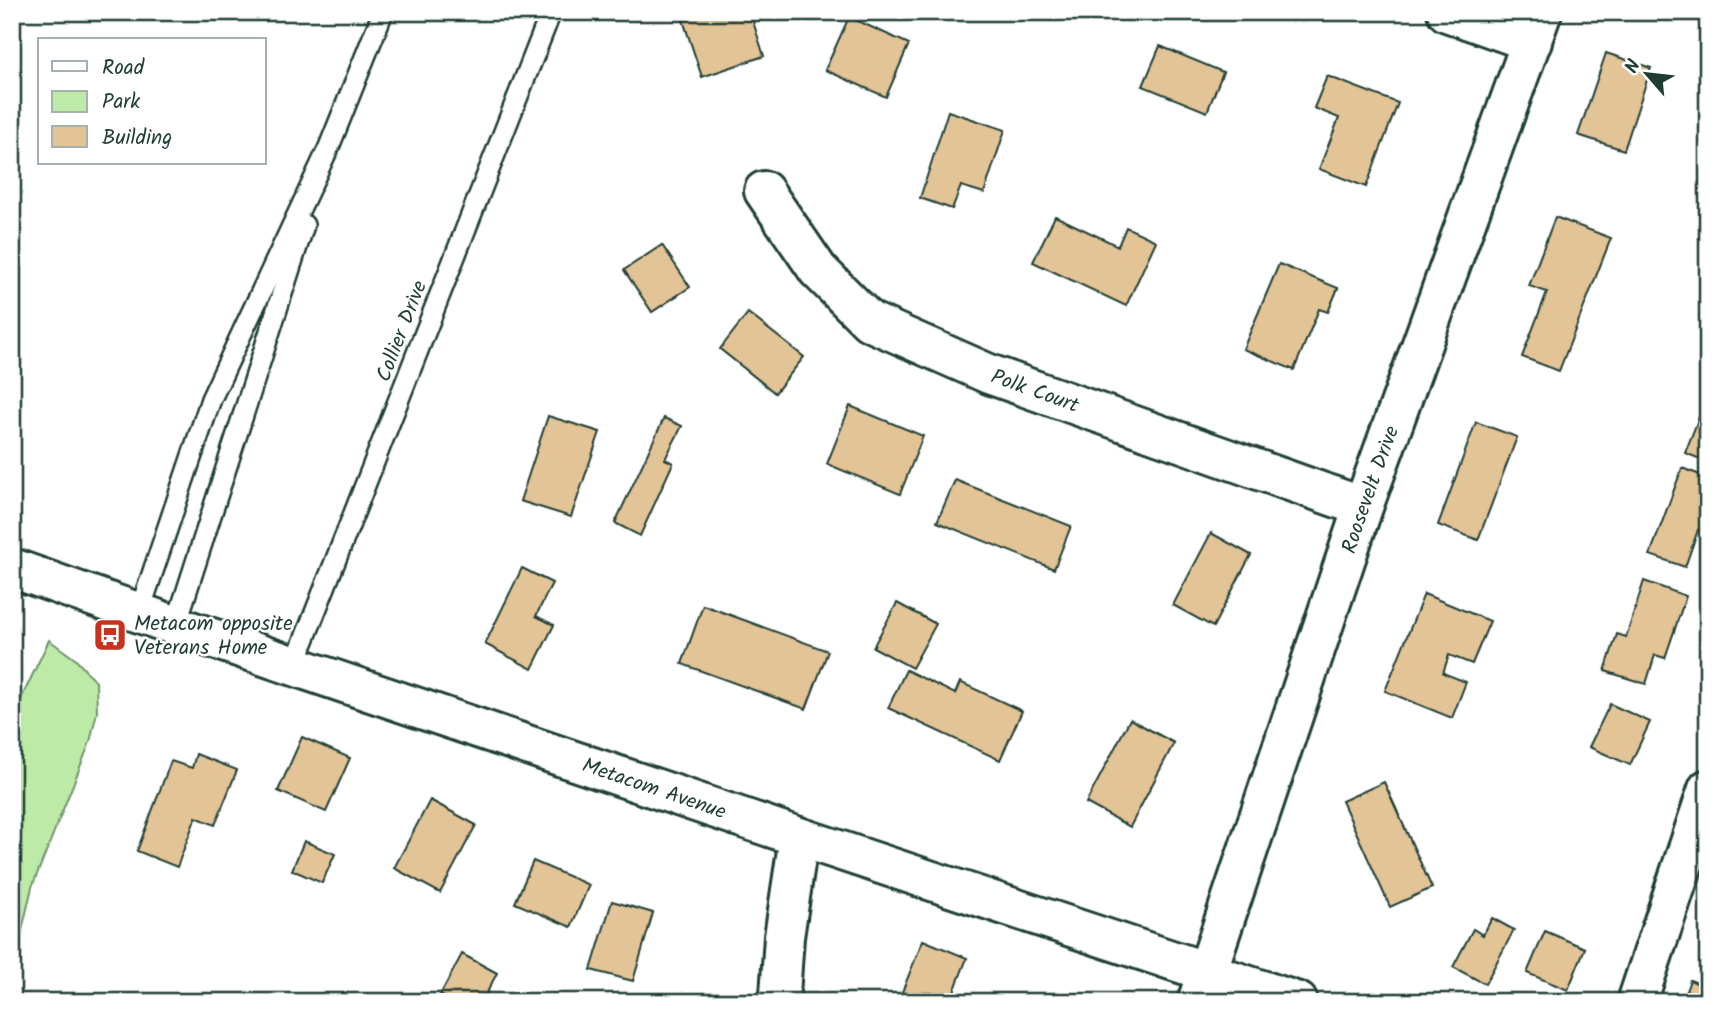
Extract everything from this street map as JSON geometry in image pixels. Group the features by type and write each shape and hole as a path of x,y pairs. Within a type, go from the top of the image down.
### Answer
{"street":[{"path":"1447,12 1537,27"},
{"name":"Roosevelt Drive","path":"1203,987 1363,506 1537,27"},
{"name":"Polk Court","path":"764,191 818,270 869,321 989,374 1363,506"},
{"name":"Metacom Avenue","path":"12,568 799,837 1203,987 1298,1002"},
{"path":"1637,1002 1708,789"},
{"path":"778,1002 784,937 799,837"}],"lane":[{"path":"139,613 211,399 328,147 383,12"},
{"name":"Collier Drive","path":"294,666 551,12"},
{"path":"182,628 180,612 328,147"}],"green space":[{"path":"49,640 75,659 96,682 97,712 90,742 32,887 12,974 12,726 22,697"}],"building":[{"path":"705,12 731,12 732,15 750,12 764,56 702,77 683,20"},
{"path":"849,17 909,44 886,97 825,70"},
{"path":"1160,46 1223,72 1207,112 1143,86"},
{"path":"1606,53 1651,68 1624,150 1578,135"},
{"path":"1327,76 1398,103 1366,187 1319,169 1339,118 1314,108"},
{"path":"948,111 1005,130 984,193 961,186 952,209 920,198"},
{"path":"1055,216 1118,246 1126,227 1156,241 1126,306 1033,262"},
{"path":"1555,217 1611,238 1559,371 1522,357 1547,292 1529,286"},
{"path":"662,245 690,287 652,312 624,270"},
{"path":"1279,264 1338,288 1328,312 1319,309 1294,370 1243,349"},
{"path":"748,313 804,357 775,393 720,349"},
{"path":"1708,394 1708,462 1685,453"},
{"path":"850,406 923,436 900,494 827,464"},
{"path":"548,416 600,432 571,517 520,501"},
{"path":"664,418 682,426 665,459 673,463 640,536 615,523"},
{"path":"1476,422 1517,437 1478,540 1438,525"},
{"path":"1682,468 1708,478 1708,535 1698,530 1685,567 1650,555"},
{"path":"955,480 1071,526 1054,569 937,522"},
{"path":"1211,533 1251,555 1213,627 1173,605"},
{"path":"522,568 552,583 536,616 554,625 532,669 485,644"},
{"path":"1644,581 1686,596 1665,658 1655,655 1646,684 1605,671 1617,634 1626,637"},
{"path":"1424,594 1490,621 1472,664 1449,655 1443,673 1466,682 1452,718 1385,691"},
{"path":"897,603 936,624 912,668 873,647"},
{"path":"703,605 828,651 806,709 682,664"},
{"path":"906,670 955,694 960,682 1022,711 1000,760 888,708"},
{"path":"1610,704 1650,722 1630,765 1589,747"},
{"path":"1130,719 1174,743 1130,827 1086,803"},
{"path":"302,737 350,758 326,812 278,791"},
{"path":"196,754 237,770 215,825 196,817 177,867 137,851 171,761 192,768"},
{"path":"1384,782 1432,888 1390,907 1342,801"},
{"path":"430,800 476,825 440,893 394,868"},
{"path":"304,841 335,854 322,883 292,870"},
{"path":"533,861 589,885 571,927 515,903"},
{"path":"612,901 653,913 633,981 591,970"},
{"path":"1492,918 1514,930 1485,984 1453,967 1473,929 1483,935"},
{"path":"1545,931 1585,948 1568,990 1527,973"},
{"path":"923,940 967,958 950,1002 898,1002"},
{"path":"462,954 497,973 482,1002 453,1002 440,995"},
{"path":"1690,980 1708,988 1708,1002 1682,1002"}],"place":[{"name":"Metacom opposite Veterans Home","path":"110,635"}]}
